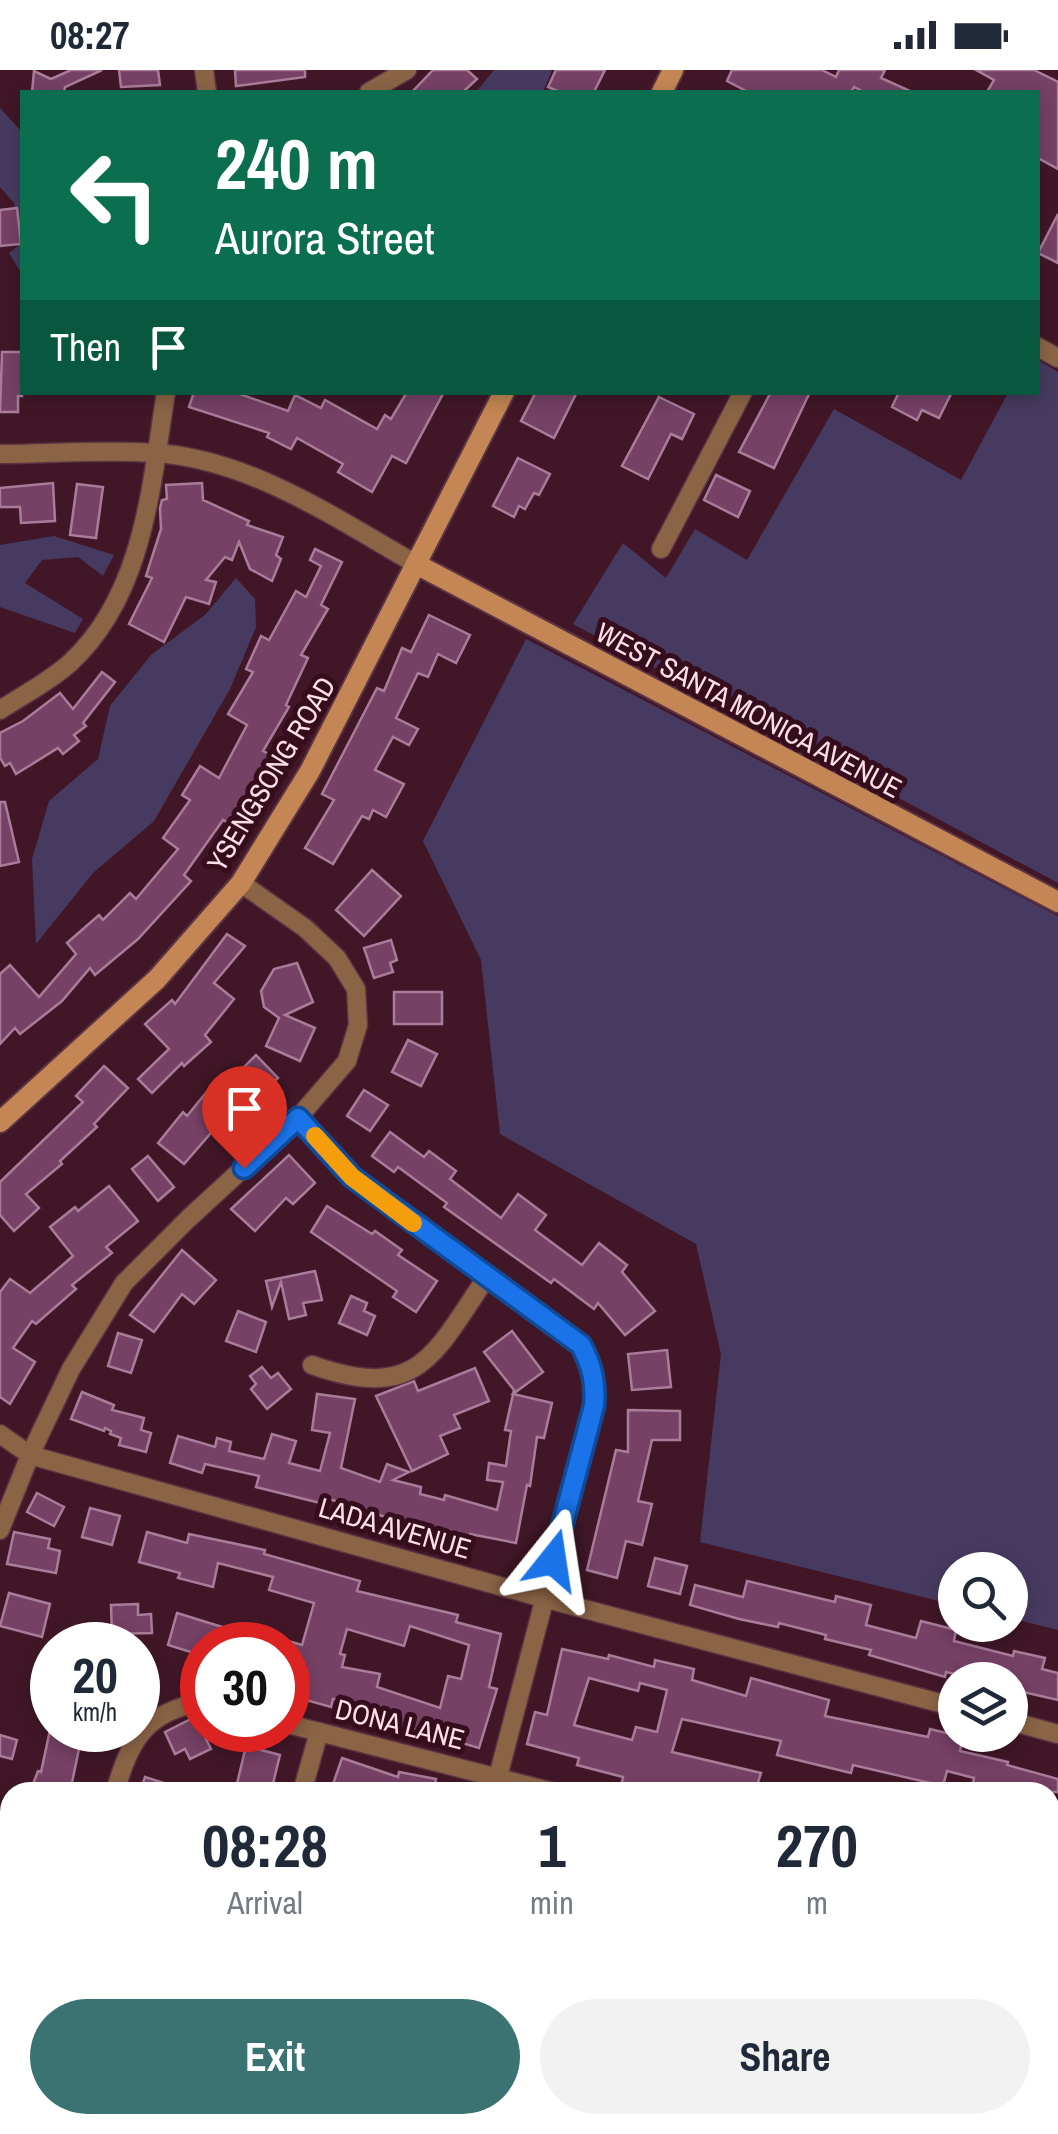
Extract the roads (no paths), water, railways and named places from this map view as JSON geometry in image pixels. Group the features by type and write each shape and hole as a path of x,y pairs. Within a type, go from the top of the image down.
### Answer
{"main road":[{"name":"YSENGSONG ROAD","path":"0,1122 157,978 241,883 310,771 502,395"},
{"name":"WEST SANTA MONICA AVENUE","path":"416,564 1058,902"}],"street":[{"path":"373,90 407,70"},
{"path":"0,710 68,666 94,639 121,596 137,549 166,395"},
{"path":"661,549 741,395"},
{"path":"0,454 156,452 203,461 277,486 416,564"},
{"path":"0,1530 71,1369 124,1284 298,1118 347,1061 358,1024 356,988 338,958 241,883"},
{"path":"298,1118 352,1177 581,1345 591,1364 596,1385 594,1406 497,1782"},
{"path":"312,1365 342,1376 378,1381 413,1370 438,1350 486,1278"},
{"name":"LADA AVENUE","path":"0,1434 30,1455 543,1598 938,1703"},
{"path":"118,1782 125,1757 138,1735 156,1718 180,1707"},
{"path":"1028,1726 1058,1734"},
{"name":"DONA LANE","path":"310,1730 486,1782"},
{"path":"305,1782 319,1732"}]}
